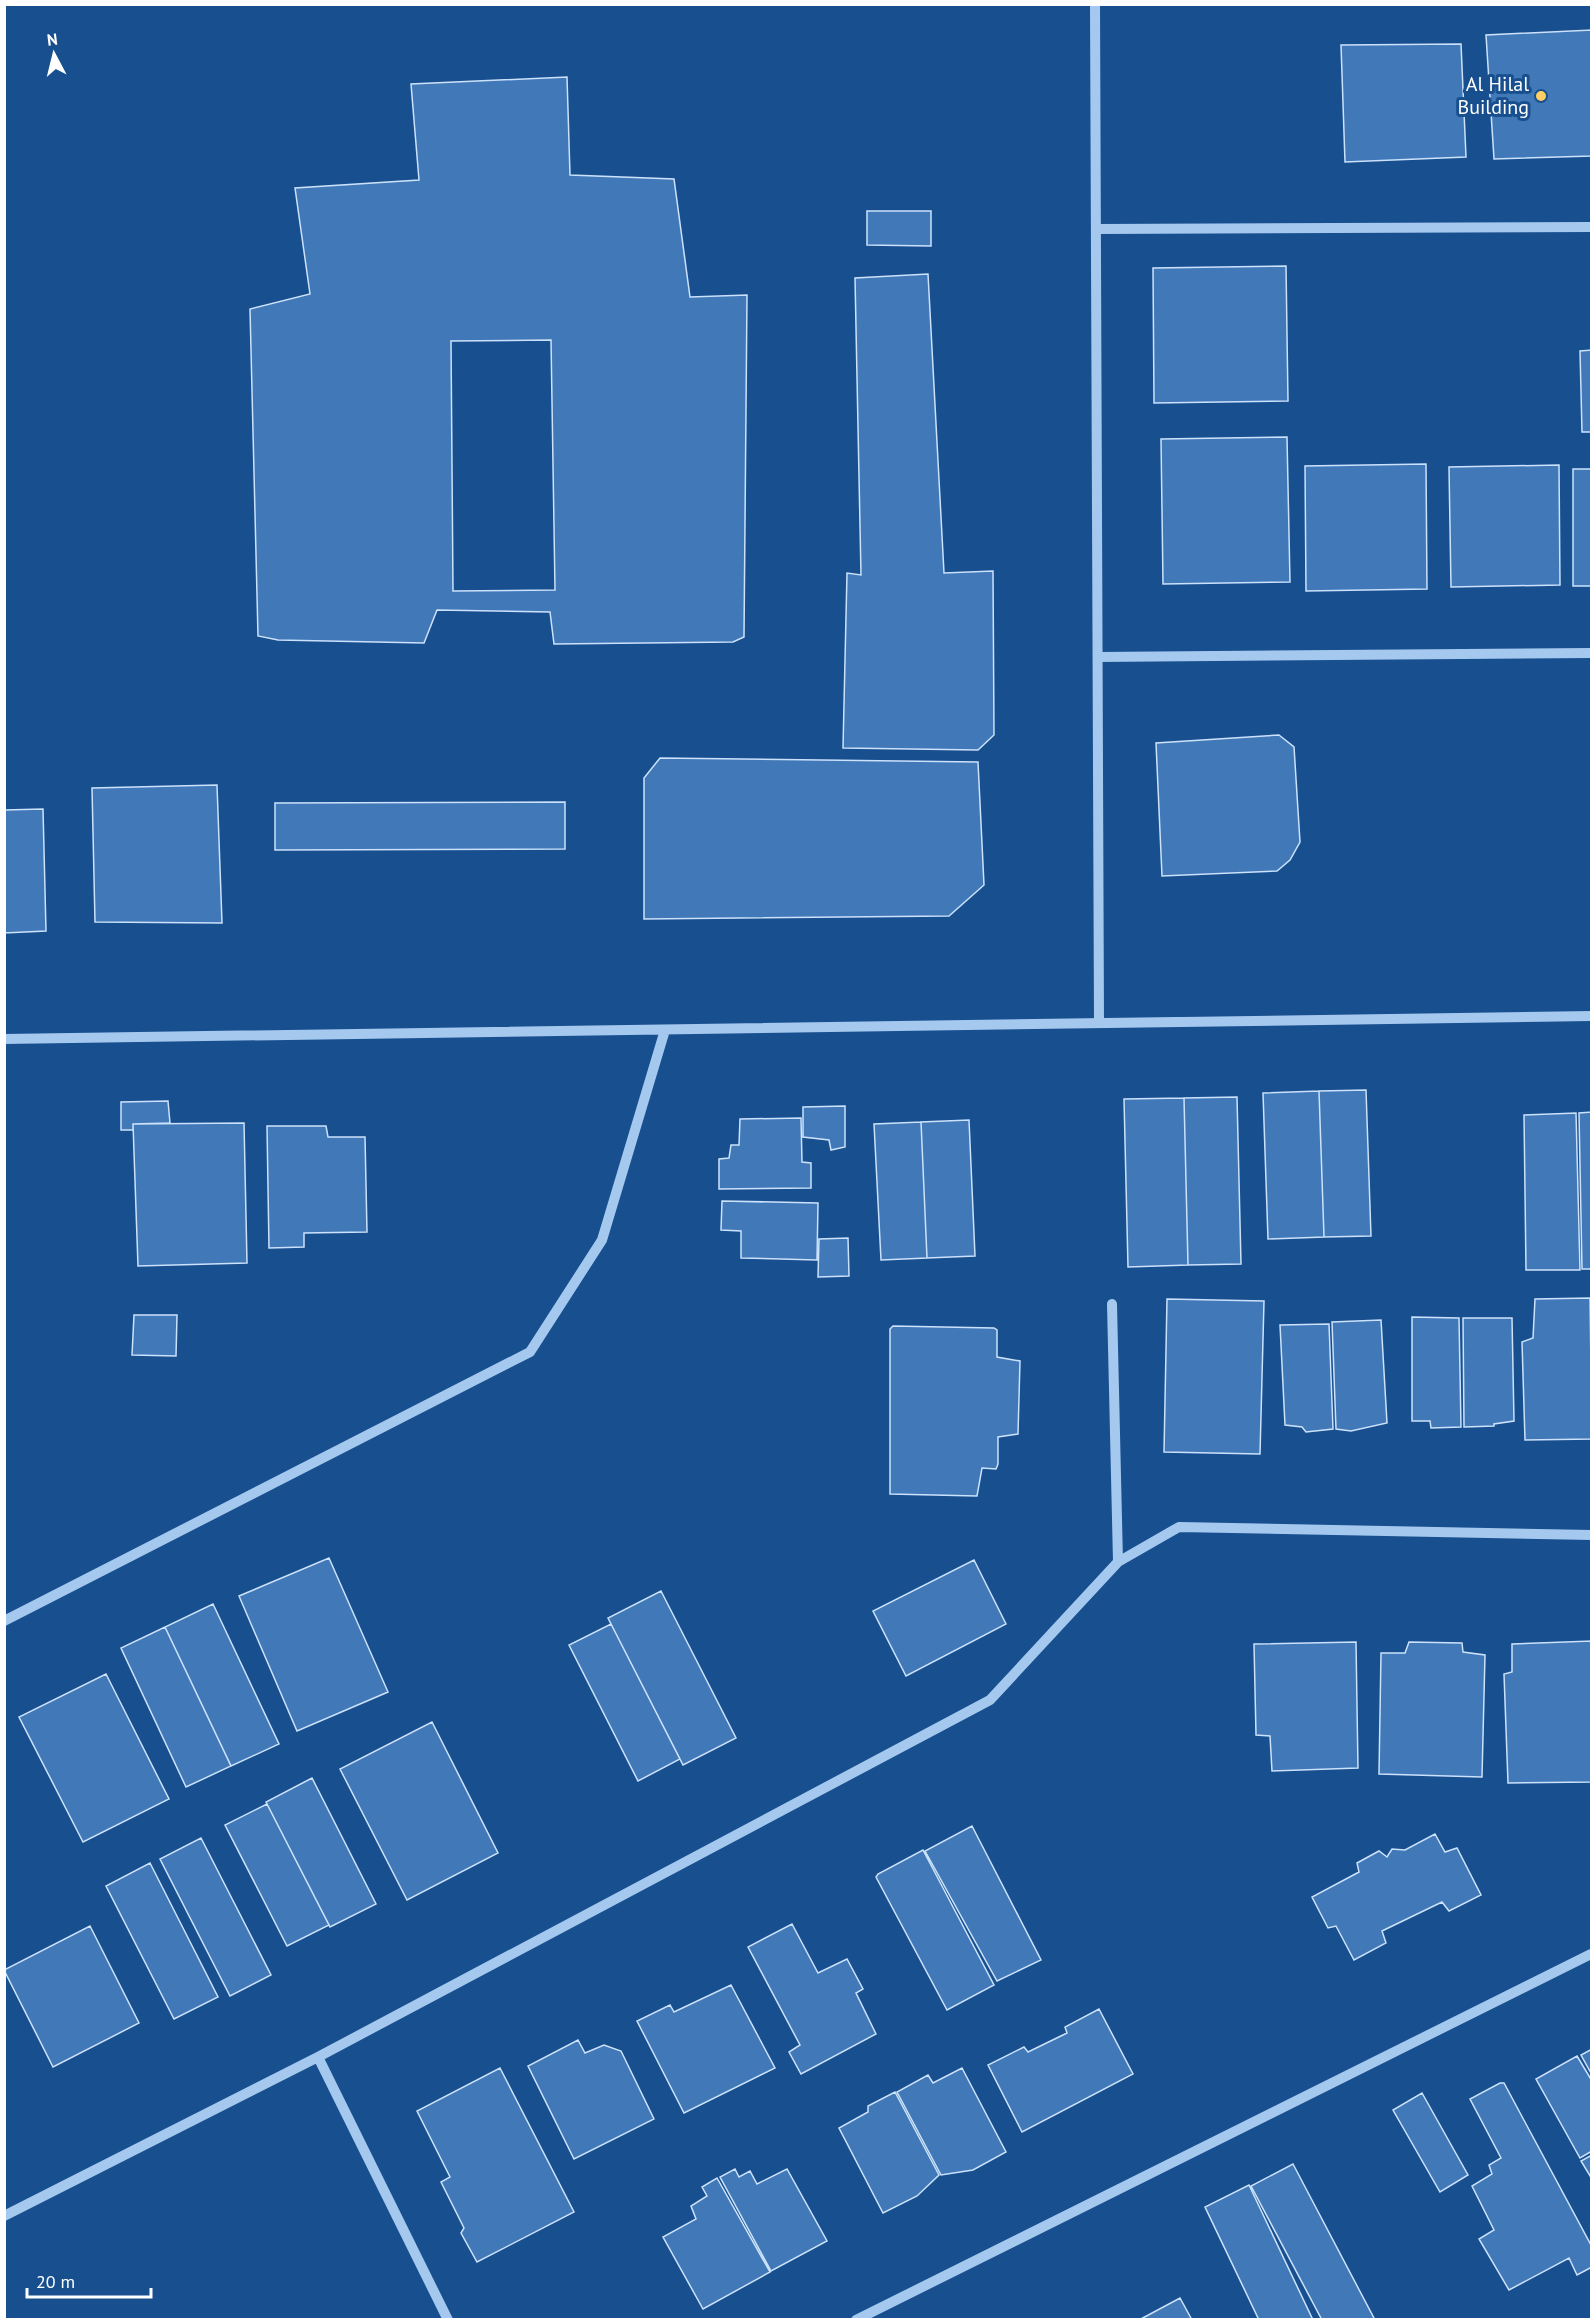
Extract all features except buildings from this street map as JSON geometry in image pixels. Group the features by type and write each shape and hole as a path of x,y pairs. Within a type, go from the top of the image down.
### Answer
{"street":[{"path":"1095,4 1099,1023"},
{"path":"1096,229 1592,227"},
{"path":"1098,657 1592,653"},
{"path":"4,1039 1592,1016"},
{"path":"4,1621 530,1352 602,1239 665,1030"},
{"path":"1112,1304 1118,1562"},
{"path":"4,2216 318,2057 990,1700 1118,1562 1179,1527 1592,1535"},
{"path":"856,2319 1591,1954"},
{"path":"318,2057 448,2319"}],"place":[{"name":"Al Hilal Building","path":"1541,96"}]}
